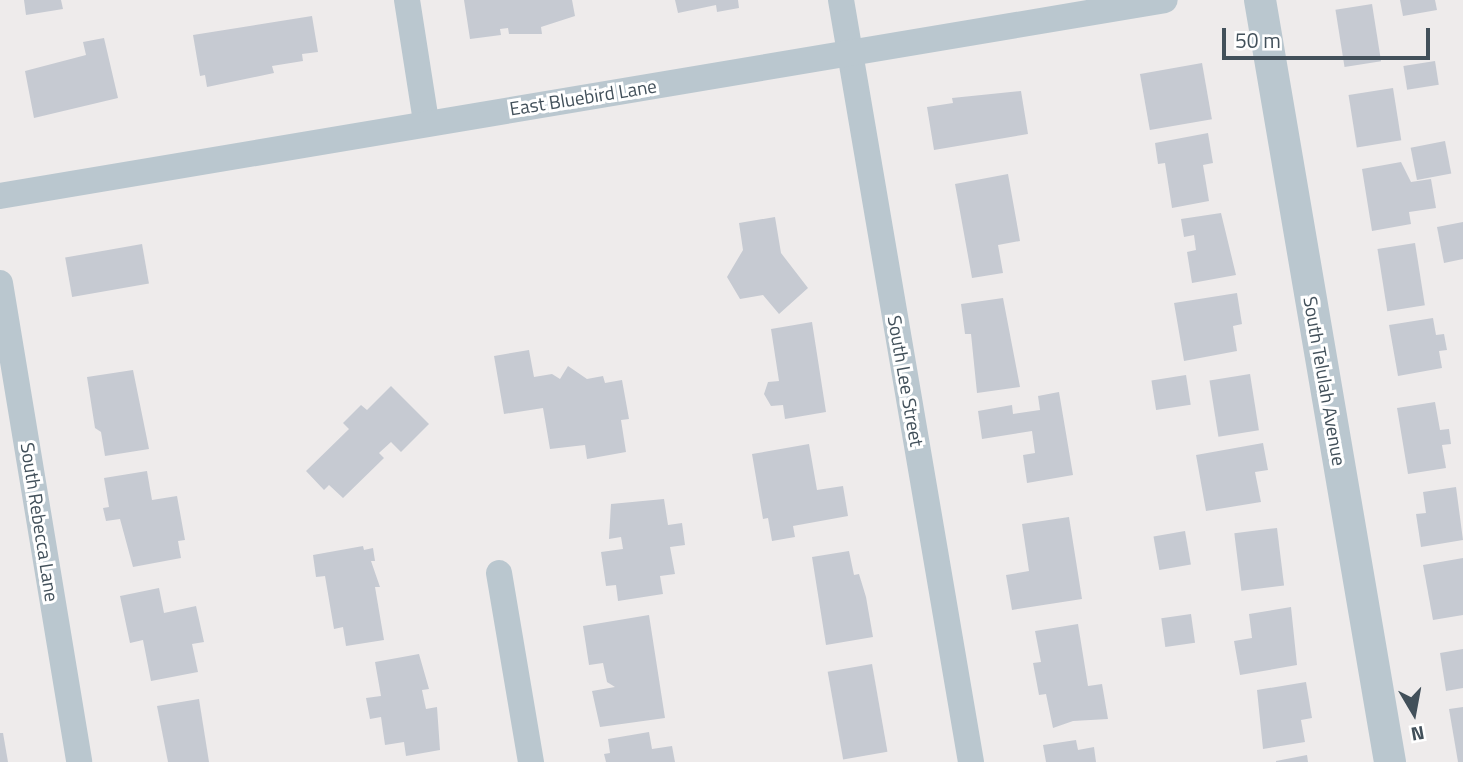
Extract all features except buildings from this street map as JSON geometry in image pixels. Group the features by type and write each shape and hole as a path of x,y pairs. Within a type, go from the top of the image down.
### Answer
{"street":[{"path":"407,0 425,122"},
{"name":"South Lee Street","path":"841,0 971,762"},
{"name":"East Bluebird Lane","path":"0,196 425,122 1165,0"},
{"name":"South Telulah Avenue","path":"1260,0 1390,762"},
{"name":"South Rebecca Lane","path":"0,283 79,762"},
{"path":"499,573 531,762"}]}
